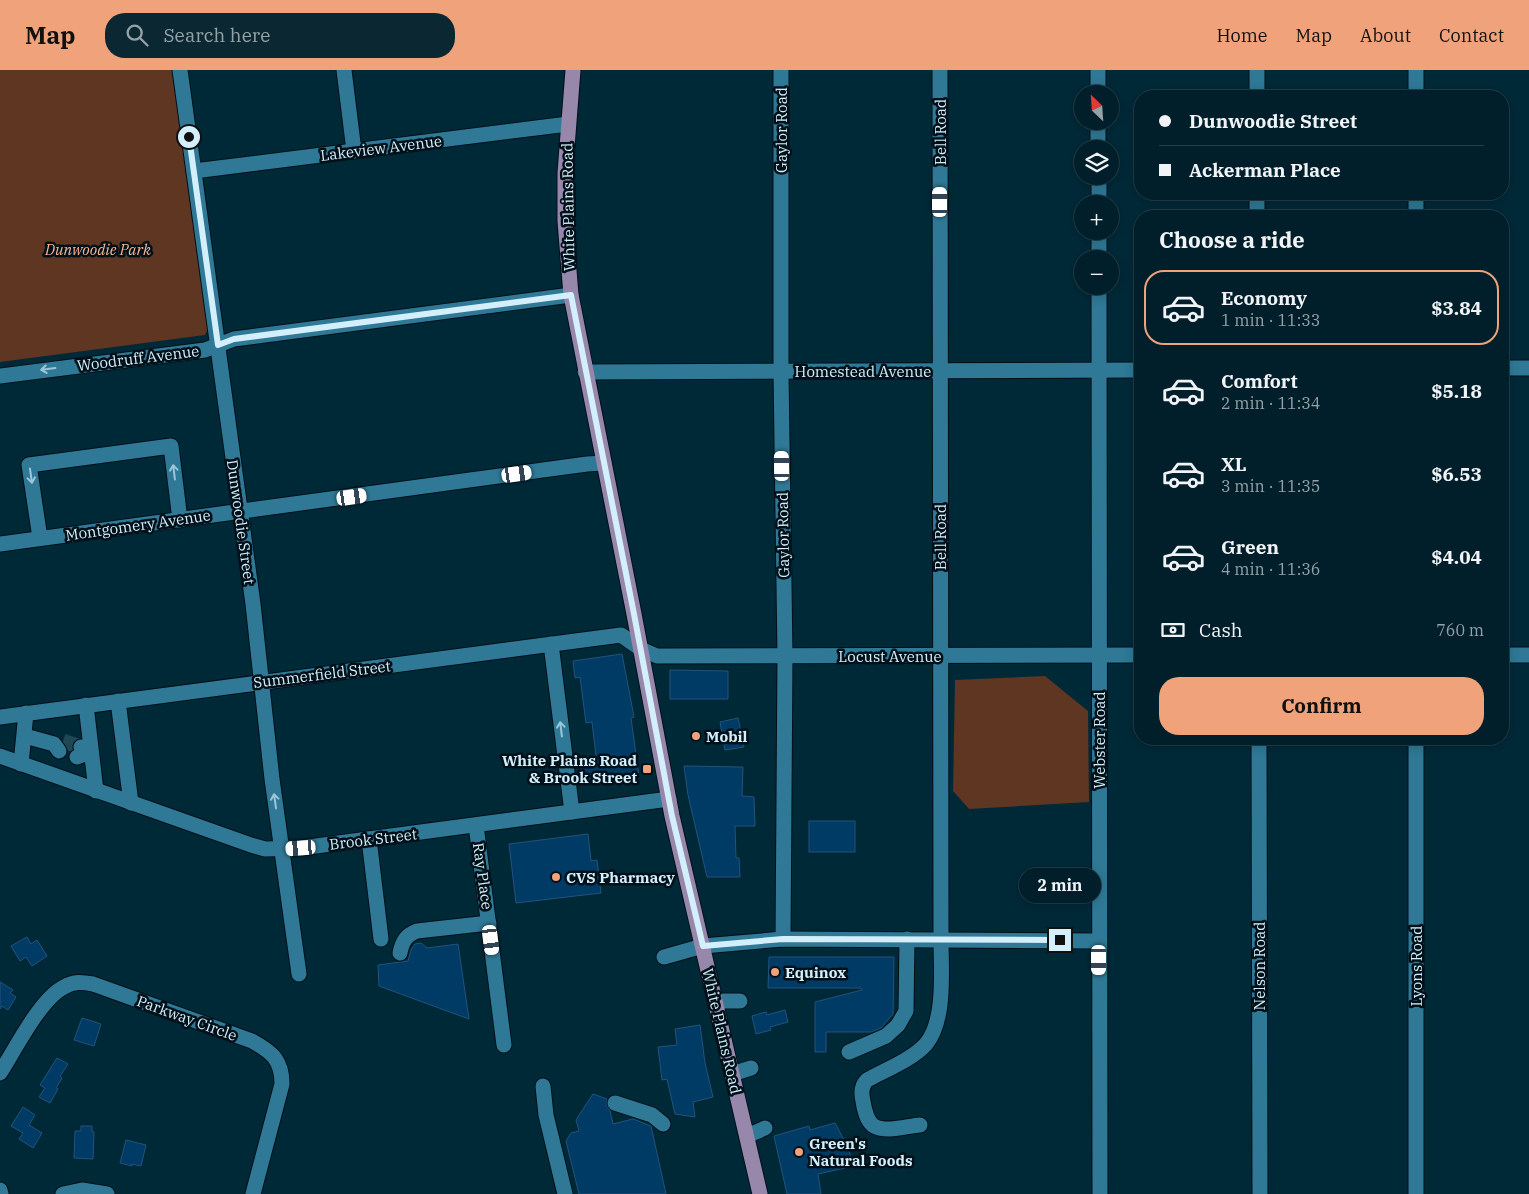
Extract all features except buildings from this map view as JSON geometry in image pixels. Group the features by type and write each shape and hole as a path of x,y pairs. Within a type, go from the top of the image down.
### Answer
{"main road":[{"name":"White Plains Road","path":"573,70 565,173 571,295 669,799 760,1194"}],"street":[{"name":"Dunwoodie Street","path":"180,70 218,345 262,682 272,779 299,974"},
{"path":"344,70 354,151"},
{"name":"Gaylor Road","path":"782,70 783,939"},
{"name":"Bell Road","path":"920,1125 884,1129 873,1126 863,1101 862,1090 863,1084 867,1080 926,1044 937,1019 939,1004 941,939 940,70"},
{"path":"1098,70 1098,85"},
{"path":"1257,70 1257,90"},
{"path":"1416,70 1416,90"},
{"name":"Lakeview Avenue","path":"194,171 568,124"},
{"name":"Woodruff Avenue","path":"0,376 205,350 234,339 571,295"},
{"name":"Webster Road","path":"1098,1194 1099,295"},
{"path":"1509,368 1529,368"},
{"name":"Homestead Avenue","path":"586,372 1134,370"},
{"path":"40,538 29,465 170,446 180,520"},
{"name":"Montgomery Avenue","path":"0,544 604,463"},
{"name":"Summerfield Street","path":"0,717 621,635 641,649"},
{"path":"551,644 572,812"},
{"name":"Locust Avenue","path":"641,649 657,656 1134,655"},
{"path":"1509,655 1529,655"},
{"path":"118,701 131,803"},
{"path":"86,705 84,754 96,791"},
{"path":"21,764 26,713"},
{"path":"25,736 59,745"},
{"name":"Nelson Road","path":"1259,745 1260,1194"},
{"name":"Lyons Road","path":"1416,745 1416,1194"},
{"name":"Brook Street","path":"0,756 251,846 265,849 282,850 669,799"},
{"name":"Ray Place","path":"476,825 504,1045"},
{"path":"369,839 381,939"},
{"path":"400,953 405,939 417,931 489,923"},
{"path":"664,956 703,946 783,939 1099,941"},
{"path":"849,1052 886,1036 898,1025 906,1011 907,939"},
{"name":"Parkway Circle","path":"0,1073 34,1018 52,996 62,987 80,982 93,984 252,1042 265,1049 275,1058 282,1073 282,1084 253,1194"},
{"path":"716,1001 740,1001"},
{"path":"732,1074 751,1068"},
{"path":"544,1086 546,1115 565,1194"},
{"path":"615,1103 652,1115 663,1124"},
{"path":"747,1136 765,1128"},
{"path":"0,1190 1,1194"},
{"path":"63,1194 82,1190 107,1194"}],"green space":[{"name":"Dunwoodie Park","path":"0,70 173,70 208,329 205,335 0,362"},
{"path":"1045,676 1088,711 1089,802 969,809 953,791 955,680"}],"tunnel":[{"path":"63,741 81,747"}],"place":[{"name":"Mobil","path":"696,736"},
{"name":"White Plains Road & Brook Street","path":"647,769"},
{"name":"CVS Pharmacy","path":"556,877"},
{"name":"Equinox","path":"775,972"},
{"name":"Green's Natural Foods","path":"799,1152"}],"route":[{"path":"189,137 218,345 234,339 571,295 672,816 703,946 783,939 1060,940"}]}
